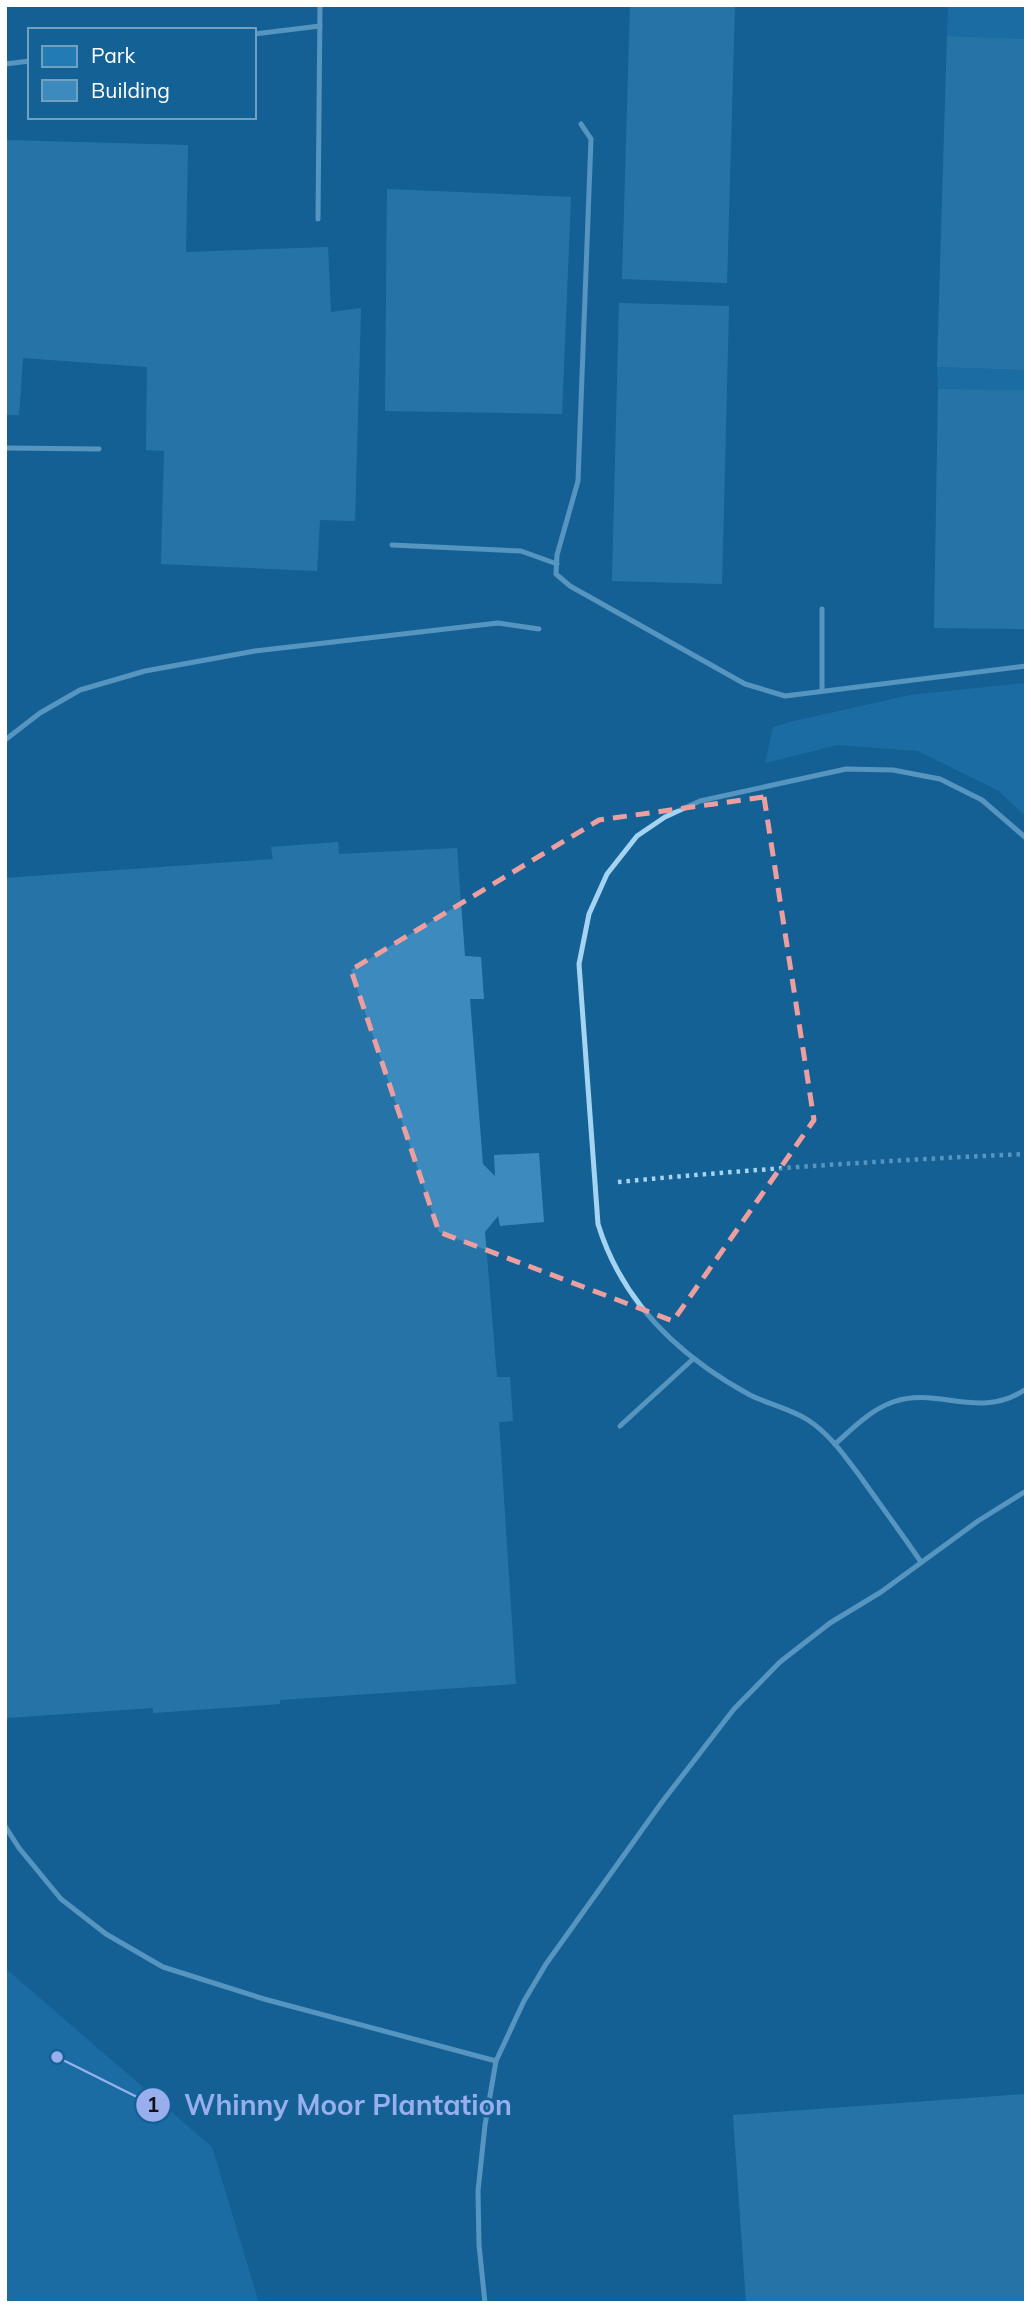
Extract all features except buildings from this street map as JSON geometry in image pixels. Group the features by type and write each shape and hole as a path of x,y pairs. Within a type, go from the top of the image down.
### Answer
{"lane":[{"path":"318,219 320,5"},
{"path":"256,34 320,26"},
{"path":"5,64 28,61"},
{"path":"581,124 591,139 578,481 557,555 556,573 570,586 745,684 785,696 822,689 1026,666"},
{"path":"5,448 99,449"},
{"path":"392,545 521,551 557,564"},
{"path":"821,609 822,689"},
{"path":"5,740 40,713 80,690 145,671 255,651 498,624 539,629"},
{"path":"920,1562 835,1444 807,1420 752,1396 693,1359 674,1344 625,1285 607,1253 598,1224 579,964 589,914 607,874 637,836 665,817 700,801 846,769 893,770 940,779 982,800 1026,838"},
{"path":"620,1426 693,1359"},
{"path":"835,1444 870,1414 893,1401 941,1399 970,1404 1010,1400 1026,1389"},
{"path":"485,2303 479,2245 478,2191 485,2125 496,2061 524,2001 546,1964 662,1802 734,1709 780,1662 830,1623 881,1592 920,1562 1026,1491"},
{"path":"5,1826 19,1848 61,1899 106,1934 163,1966 264,1999 496,2061"}],"path":[{"path":"595,1184 929,1157 1026,1154"}],"highlighted area":[{"path":"764,797 814,1120 673,1321 439,1232 351,970 599,820"}],"green space":[{"path":"948,5 1026,5 1026,39 947,36"},
{"path":"937,367 1026,370 1026,390 938,389"},
{"path":"1026,683 1026,817 999,791 918,751 838,745 765,763 773,727 910,695"},
{"path":"5,1968 212,2147 259,2303 5,2303"}],"place":[{"name":"Whinny Moor Plantation","path":"57,2057"}]}
